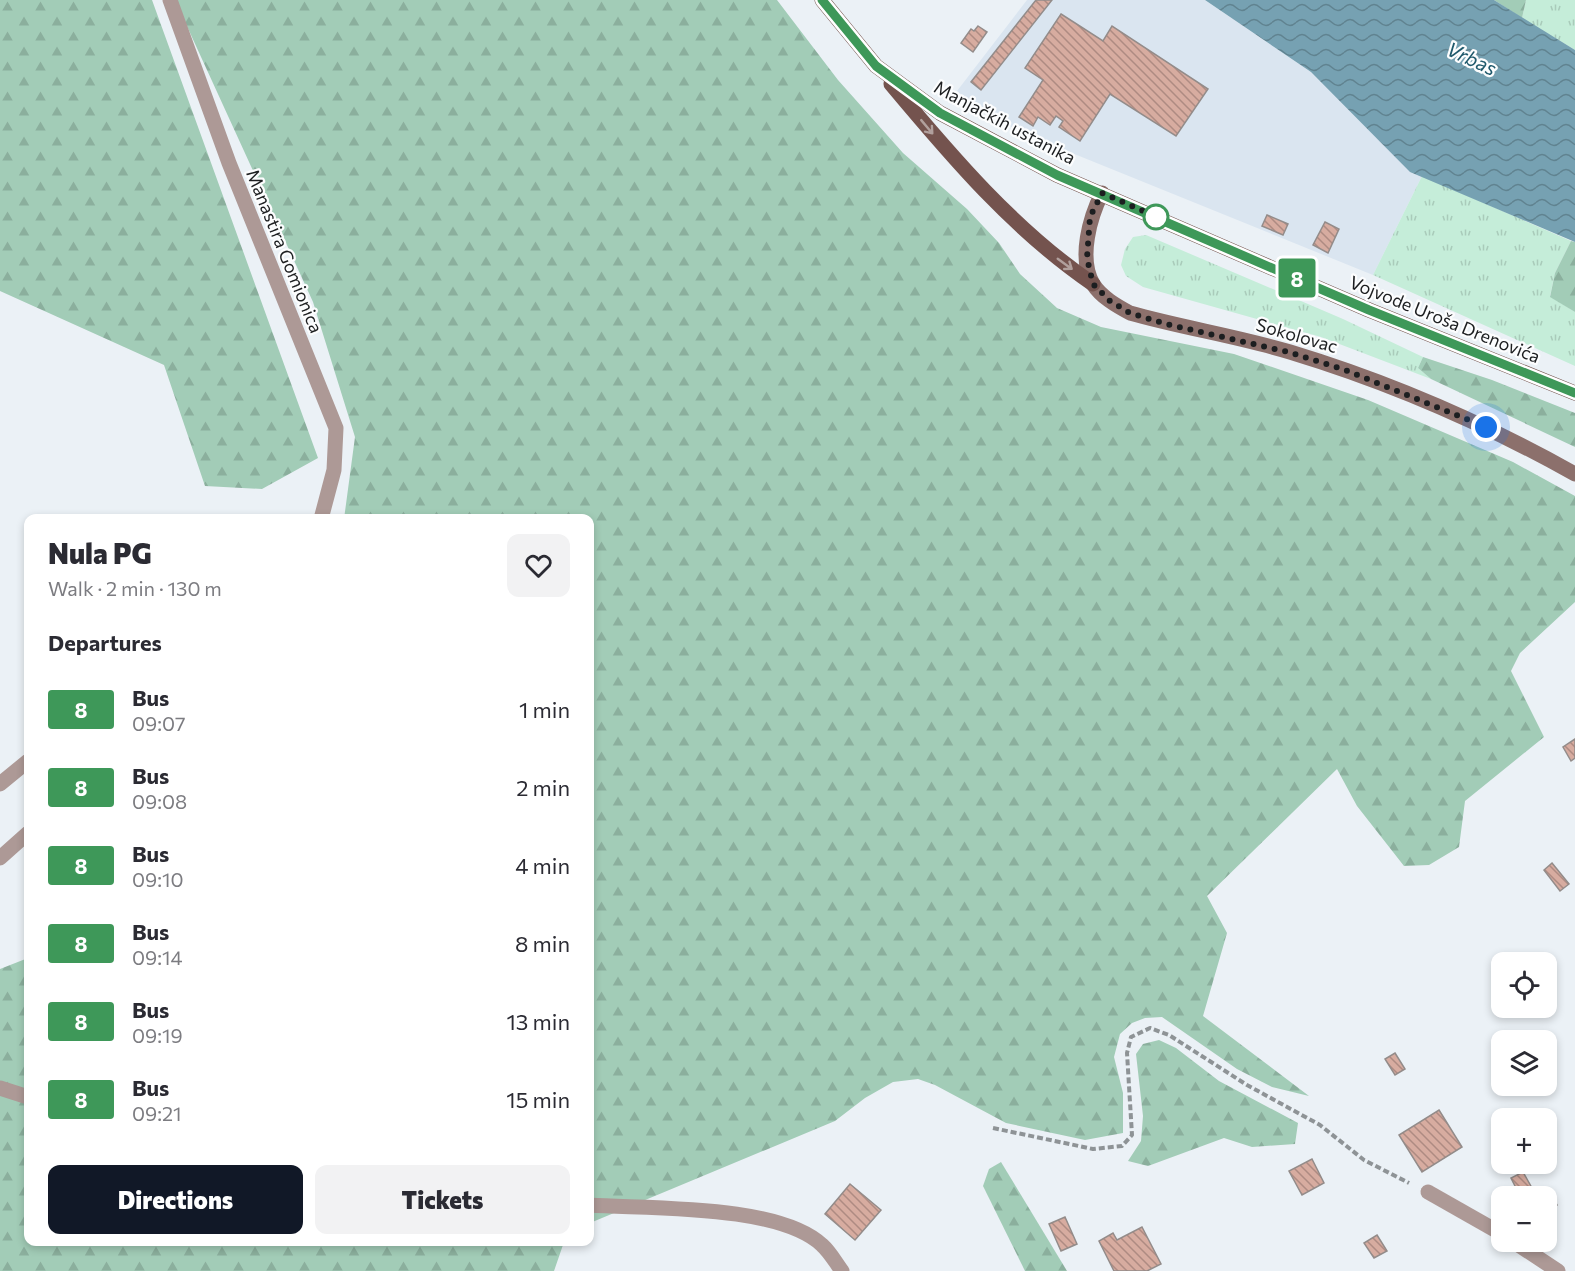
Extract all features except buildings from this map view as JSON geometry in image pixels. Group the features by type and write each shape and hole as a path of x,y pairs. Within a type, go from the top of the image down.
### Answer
{"main road":[{"name":"Manjačkih ustanika","path":"822,0 876,66 940,113 1057,175 1102,193"},
{"path":"876,66 954,159 1006,212 1060,261 1093,284"},
{"path":"1093,284 1087,258 1088,230 1090,217 1102,193"},
{"name":"Vojvode Uroša Drenovića","path":"1102,193 1369,310 1575,393"},
{"name":"Sokolovac","path":"1093,284 1110,301 1130,313 1288,352 1345,370 1465,416 1575,474"}],"street":[{"name":"Manastira Gomionica","path":"170,0 229,163 336,428 334,470 322,514"},
{"path":"0,784 24,764"},
{"path":"0,858 24,837"},
{"path":"0,1088 24,1096"},
{"path":"1428,1192 1491,1228"},
{"path":"594,1204 693,1208 792,1227 822,1245 842,1271"},
{"path":"1529,1252 1558,1271"}],"path":[{"path":"993,1128 1093,1149 1122,1146 1132,1135 1127,1053 1131,1037 1150,1028 1169,1035 1320,1125 1364,1160 1428,1192"}],"shaded area":[{"path":"1027,0 1205,0 1311,72 1410,171 1422,176 1373,275 1020,132 977,107 957,91"}],"green space":[{"path":"0,0 152,0 318,458 262,489 205,486 164,365 0,291"},
{"path":"175,0 777,0 838,80 903,153 967,209 999,243 1020,274 1057,308 1101,327 1234,354 1368,400 1513,462 1575,496 1575,602 1520,653 1511,671 1544,737 1465,801 1459,847 1429,865 1404,866 1357,806 1337,769 1207,896 1227,933 1203,1016 1309,1096 1272,1087 1237,1069 1162,1017 1145,1018 1132,1023 1120,1034 1114,1057 1123,1093 1123,1133 1085,1140 1006,1123 935,1085 918,1079 893,1082 865,1098 835,1121 594,1221 594,514 345,514 355,437 313,302"},
{"path":"1494,0 1526,0 1522,18"},
{"path":"1526,0 1575,0 1575,50 1522,18"},
{"path":"1422,176 1571,241 1555,273 1550,296 1575,312 1575,366 1373,275"},
{"path":"1146,235 1343,319 1423,357 1418,368 1431,379 1321,337 1143,287 1126,276 1121,265 1125,249 1133,237"},
{"path":"1571,241 1575,242 1575,312 1550,297 1555,273"},
{"path":"1423,357 1492,380 1575,413 1575,447 1431,379 1418,368"},
{"path":"24,960 24,1246 563,1246 554,1271 0,1271 0,969"},
{"path":"1159,1040 1176,1048 1219,1081 1298,1123 1295,1144 1252,1147 1224,1138 1148,1166 1128,1161 1141,1141 1143,1116 1136,1054 1143,1044"},
{"path":"1001,1162 1067,1271 1025,1271 983,1186 989,1169"}],"water":[{"name":"Vrbas","path":"1205,0 1494,0 1575,50 1575,242 1410,172 1311,72"}],"bus line":[{"name":"8","path":"822,0 876,66 940,113 1057,175 1369,310 1575,393"}],"route":[{"path":"1156,217 1164,220 1102,193 1090,217 1087,258 1093,284 1110,301 1130,313 1166,324 1222,335 1345,370 1465,416 1486,427"}]}
